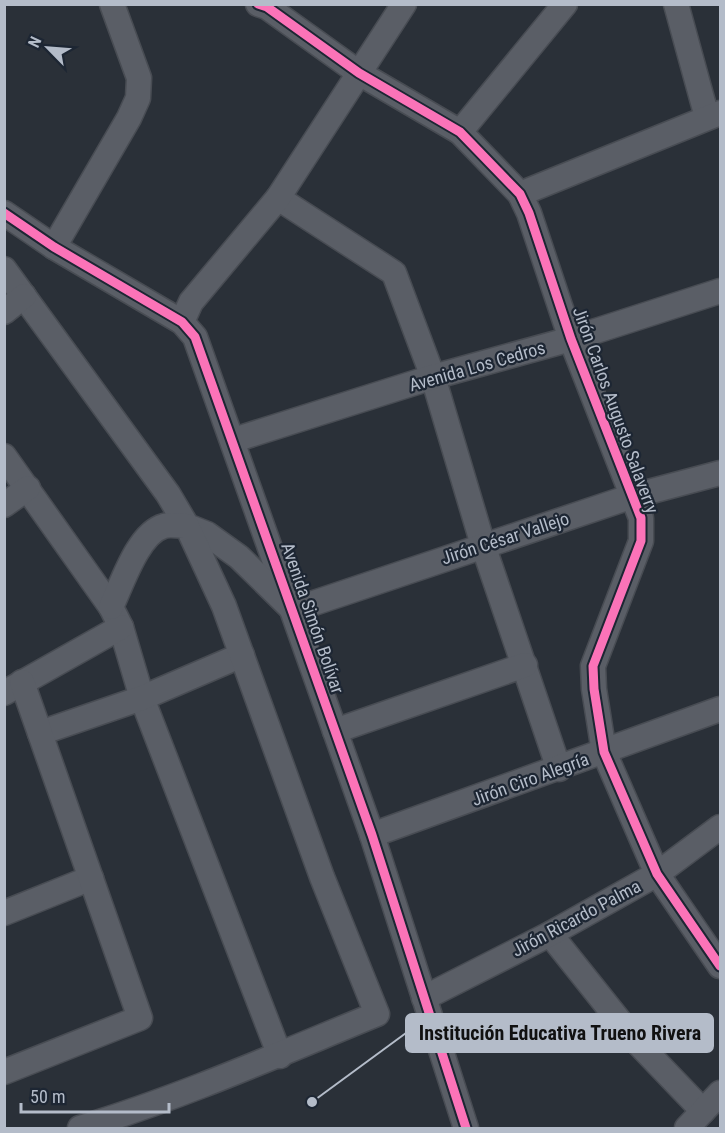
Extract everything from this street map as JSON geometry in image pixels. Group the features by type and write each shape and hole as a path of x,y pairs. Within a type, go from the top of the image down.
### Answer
{"street":[{"path":"54,247 129,118 138,98 139,78 112,4"},
{"name":"Jirón Carlos Augusto Salaverry","path":"258,4 267,7 359,73 460,132 520,194 529,213 571,339 641,518 641,542 594,666 594,689 604,752 657,874 720,966"},
{"path":"182,322 191,302 278,198 404,4"},
{"path":"520,194 714,115 676,4"},
{"path":"460,132 563,5"},
{"path":"278,198 394,273 433,376 483,545 559,769"},
{"name":"Avenida Simón Bolívar","path":"4,213 54,247 182,322 195,337 234,440 372,835 466,1128"},
{"path":"4,269 168,494 187,526 224,606 322,877 377,1014 134,1120 80,1128"},
{"name":"Avenida Los Cedros","path":"234,440 433,376 571,339 720,291"},
{"path":"4,312 24,296"},
{"path":"4,456 116,617 142,698 279,1056"},
{"name":"Jirón César Vallejo","path":"293,610 633,496 720,473"},
{"path":"4,505 28,488"},
{"path":"4,1072 140,1018 40,733 13,688 116,617 137,551 153,531 165,525 187,526 207,534 239,556 293,610"},
{"path":"40,733 142,698 242,655"},
{"path":"335,731 525,666"},
{"name":"Jirón Ciro Alegría","path":"372,835 720,709"},
{"name":"Jirón Ricardo Palma","path":"424,998 550,934 657,874 720,827"},
{"path":"4,913 91,878"},
{"path":"550,934 633,1038 703,1111"},
{"path":"687,1128 720,1093"}],"cycle path":[{"path":"258,4 267,7 359,73 460,132 520,194 529,213 571,339 641,518 641,541 593,666 594,689 604,752 657,874 720,966"},
{"path":"4,213 54,247 182,322 195,337 372,835 466,1128"}],"place":[{"name":"Institución Educativa Trueno Rivera","path":"312,1102"}]}
